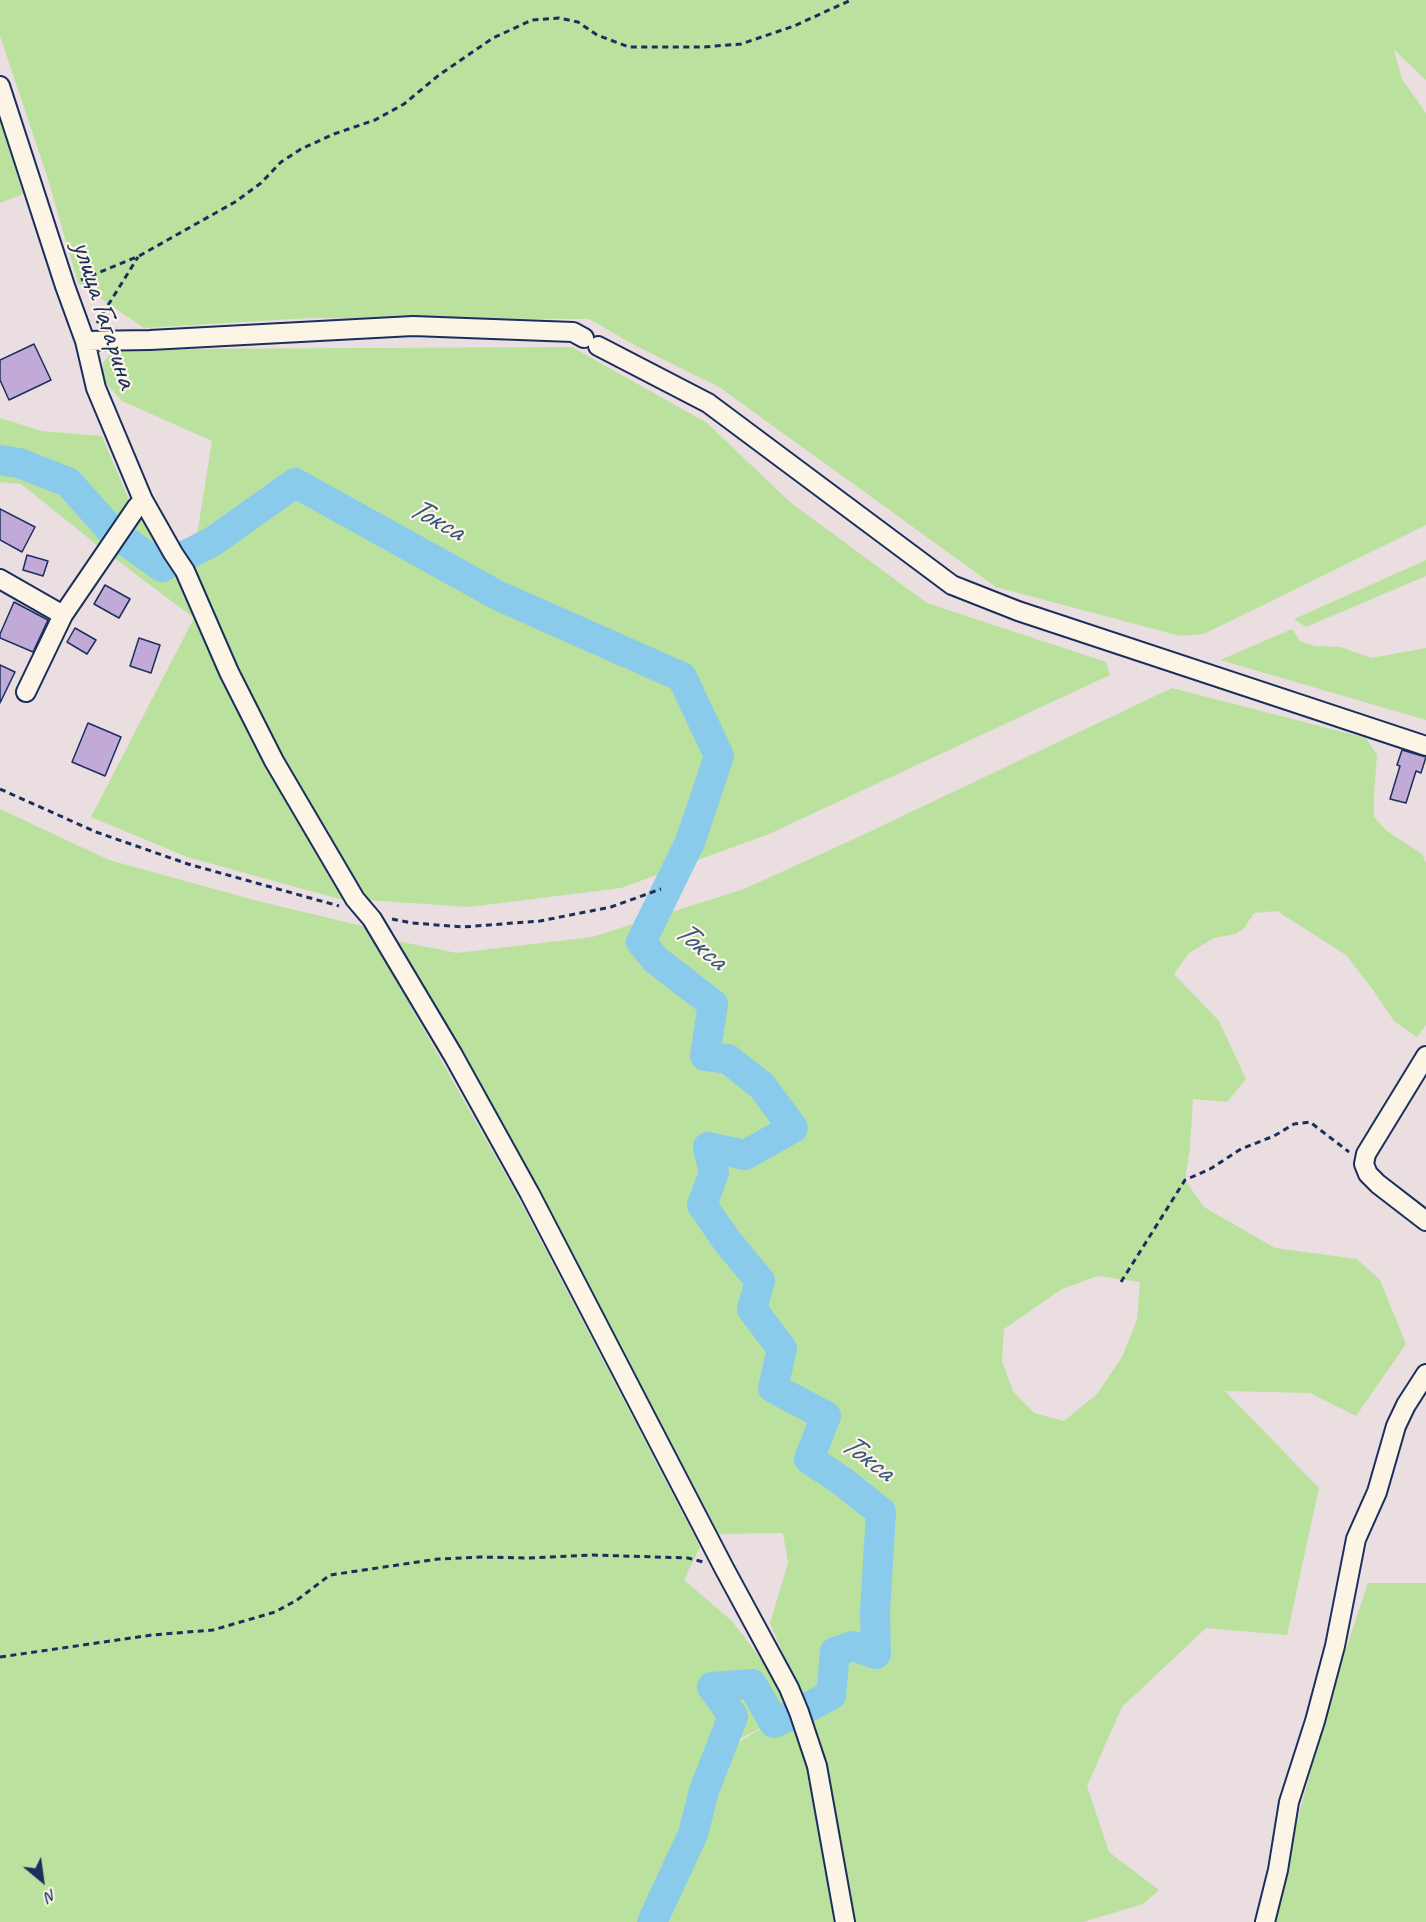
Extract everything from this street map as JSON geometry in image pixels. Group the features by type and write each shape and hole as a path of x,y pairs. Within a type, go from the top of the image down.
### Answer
{"street":[{"name":"улица Гагарина","path":"0,86 85,341 96,388 143,500 185,571 230,672 274,761 355,899 372,919 458,1065 530,1194 724,1568 789,1688 800,1712 817,1766 845,1922"},
{"path":"85,341 150,340 413,326 573,333 708,403 952,585 1018,611 1426,746"},
{"path":"26,692 63,615 143,500"},
{"path":"0,579 63,615"},
{"path":"1426,1056 1366,1154 1364,1164 1368,1174 1378,1184 1426,1221"},
{"path":"1265,1922 1278,1870 1289,1802 1315,1721 1335,1646 1356,1539 1377,1492 1396,1426 1406,1405 1426,1374"}],"path":[{"path":"65,286 139,256 235,202 261,183 281,162 301,149 334,134 375,120 404,104 439,75 494,38 532,20 558,18 578,22 597,35 629,47 741,44 794,26 851,0"},
{"path":"85,341 139,256"},
{"path":"1121,1282 1185,1180 1210,1169 1242,1149 1274,1136 1294,1124 1310,1122 1364,1164"},
{"path":"0,1657 152,1635 213,1630 275,1612 297,1600 330,1575 438,1559 649,1556 688,1558 724,1568"}],"green space":[{"path":"0,0 1426,0 1426,80 1394,50 1402,79 1426,113 1426,525 1204,634 1180,636 996,587 719,387 636,346 589,319 309,318 144,328 78,283 47,176 0,36"},
{"path":"0,119 23,194 0,203"},
{"path":"142,345 163,349 572,347 707,423 790,502 927,603 1106,662 1110,675 769,834 621,888 469,907 367,900 283,758 191,572 212,441 122,401 103,380 103,363 116,347"},
{"path":"0,418 42,431 102,436 129,500 149,527 189,602 264,765 343,900 187,857 91,817 194,618 21,484 0,482"},
{"path":"1426,560 1426,576 1306,627 1294,619"},
{"path":"1292,629 1300,641 1315,646 1341,647 1371,658 1426,648 1426,720 1220,660"},
{"path":"1172,688 1366,738 1377,755 1374,817 1387,831 1422,854 1426,863 1426,1025 1417,1037 1394,1021 1346,955 1277,911 1254,913 1244,928 1236,934 1214,938 1189,953 1174,974 1219,1021 1246,1079 1227,1102 1193,1099 1185,1180 1204,1207 1275,1248 1357,1259 1380,1280 1406,1344 1356,1416 1310,1393 1225,1391 1319,1488 1287,1635 1206,1628 1122,1707 1087,1786 1109,1852 1159,1890 1143,1904 1083,1922 853,1922 825,1761 770,1623 788,1563 783,1533 719,1534 514,1145 397,941 457,953 592,937 744,889","holes":["1098,1276 1140,1282 1137,1320 1122,1357 1097,1394 1064,1421 1034,1413 1013,1391 1002,1361 1004,1329 1062,1289"]},
{"path":"0,809 109,860 258,901 366,927 516,1193 700,1547 684,1580 732,1621 783,1688 812,1767 836,1922 656,1922 695,1835 722,1752 772,1722 717,1751 690,1834 650,1919 636,1922 0,1922"},
{"path":"1368,1583 1426,1583 1426,1922 1275,1922 1280,1886 1330,1697"}],"building":[{"path":"34,344 51,380 9,400 0,380 0,360"},
{"path":"0,509 35,527 22,552 0,540"},
{"path":"27,555 48,561 43,576 23,570"},
{"path":"105,585 130,599 119,618 94,604"},
{"path":"14,602 48,620 33,652 0,638"},
{"path":"75,628 96,640 87,654 67,642"},
{"path":"139,638 160,645 151,673 130,666"},
{"path":"0,665 15,672 0,703"},
{"path":"88,723 121,737 105,776 72,762"},
{"path":"1402,750 1426,757 1421,773 1416,771 1406,803 1390,799 1400,766 1397,765"}],"waterway":[{"name":"Токса","path":"0,460 19,463 68,482 117,537 162,567 212,542 295,483 499,596 682,677 719,756 690,842 641,942 656,960 713,1004 705,1056 728,1059 762,1086 793,1128 745,1155 708,1147 714,1173 702,1205 727,1241 760,1281 752,1309 782,1349 773,1388 826,1416 809,1459 842,1481 881,1512 875,1611 876,1654 853,1646 835,1652 831,1695 774,1723 752,1684 712,1687 733,1716 704,1791 693,1834 652,1922"}]}
